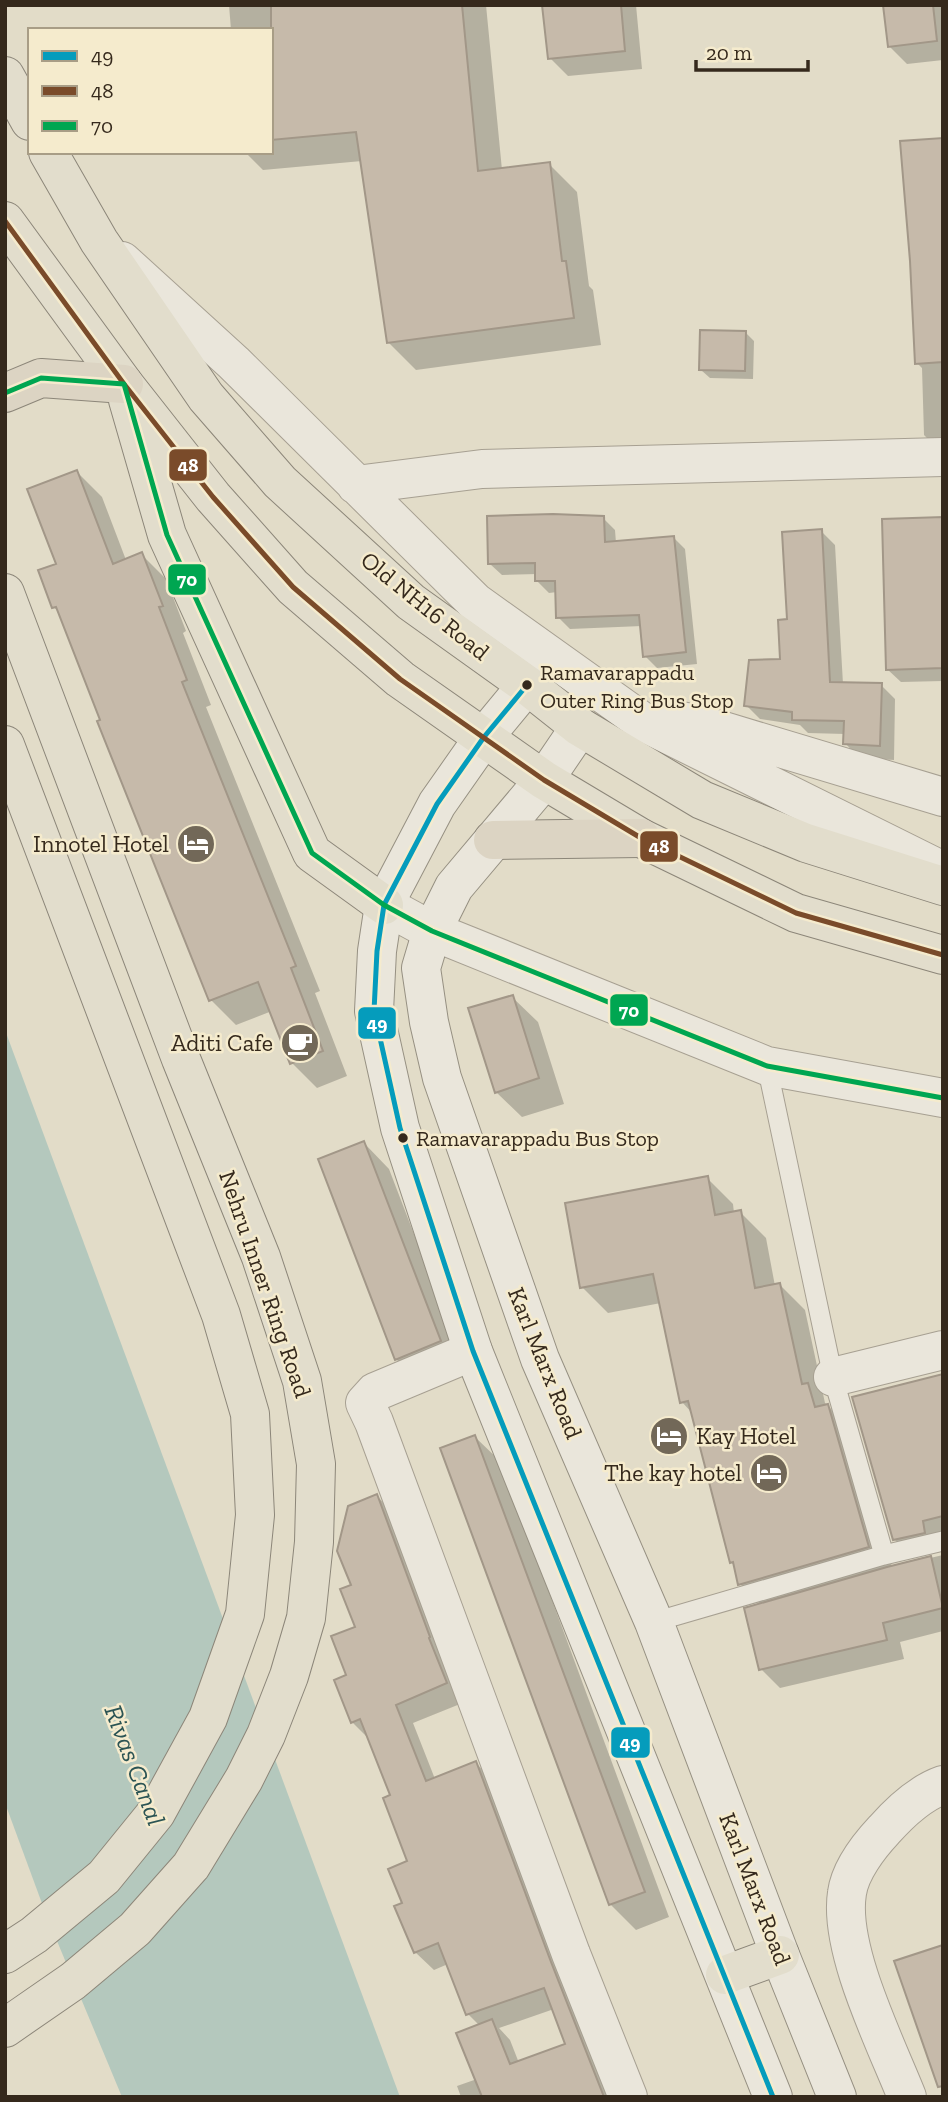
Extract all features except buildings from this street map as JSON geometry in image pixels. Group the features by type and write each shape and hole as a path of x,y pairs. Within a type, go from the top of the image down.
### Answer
{"highway":[{"path":"5,393 41,378 124,384"},
{"path":"493,840 641,838"}],"main road":[{"path":"5,76 28,117"},
{"name":"Old NH16 Road","path":"49,154 99,241 206,397 280,481 411,602 527,685 580,727 702,800 806,843 943,886"},
{"path":"5,221 124,384 213,497 293,587 400,679 544,780 641,838 796,913 943,955"},
{"path":"124,384 167,536 312,853 384,905"},
{"name":"Nehru Inner Ring Road","path":"5,593 181,1059 261,1257 302,1381 316,1464 306,1618 289,1676 266,1735 244,1779 191,1866 135,1929 73,1981 5,2028"},
{"path":"5,745 221,1315 250,1414 256,1516 244,1614 208,1718 156,1813 104,1877 34,1935 5,1954"},
{"path":"725,1975 780,1955"}],"street":[{"path":"99,241 234,363 475,602 643,722 943,872"},
{"path":"356,485 482,469 943,457"},
{"path":"527,685 484,737 437,804 384,905 377,951 374,1011 400,1128 473,1352 773,2097"},
{"path":"643,722 673,719 720,730 943,797"},
{"name":"Karl Marx Road","path":"580,727 544,780 454,887 432,931 421,968 429,1022 442,1078 540,1359 654,1622 780,1955 837,2097"},
{"path":"384,905 432,931 767,1066 943,1098"},
{"path":"833,1377 943,1350"},
{"path":"473,1352 375,1392 365,1403 571,1954 628,2097"},
{"path":"907,2097 865,1993 846,1931 846,1892 865,1850 902,1810 943,1784"}],"lane":[{"path":"767,1066 833,1377 884,1555"},
{"path":"654,1622 884,1555 943,1541"}],"water":[{"name":"Rivas Canal","path":"5,1030 400,2097 122,2097 47,1917 5,1803"}],"transit line":[{"name":"48","path":"5,221 124,384 213,497 293,587 400,679 544,780 641,838 796,913 943,955"},
{"name":"70","path":"5,393 41,378 124,384 167,535 312,853 384,905 432,931 767,1066 943,1098"},
{"name":"49","path":"527,685 484,737 437,804 384,905 377,951 374,1011 400,1128 473,1351 773,2097"}],"place":[{"name":"Ramavarappadu Outer Ring Bus Stop","path":"527,685"},
{"name":"Innotel Hotel","path":"196,844"},
{"name":"Aditi Cafe","path":"300,1043"},
{"name":"Ramavarappadu Bus Stop","path":"403,1138"},
{"name":"Kay Hotel","path":"669,1436"},
{"name":"The kay hotel","path":"769,1473"}]}
